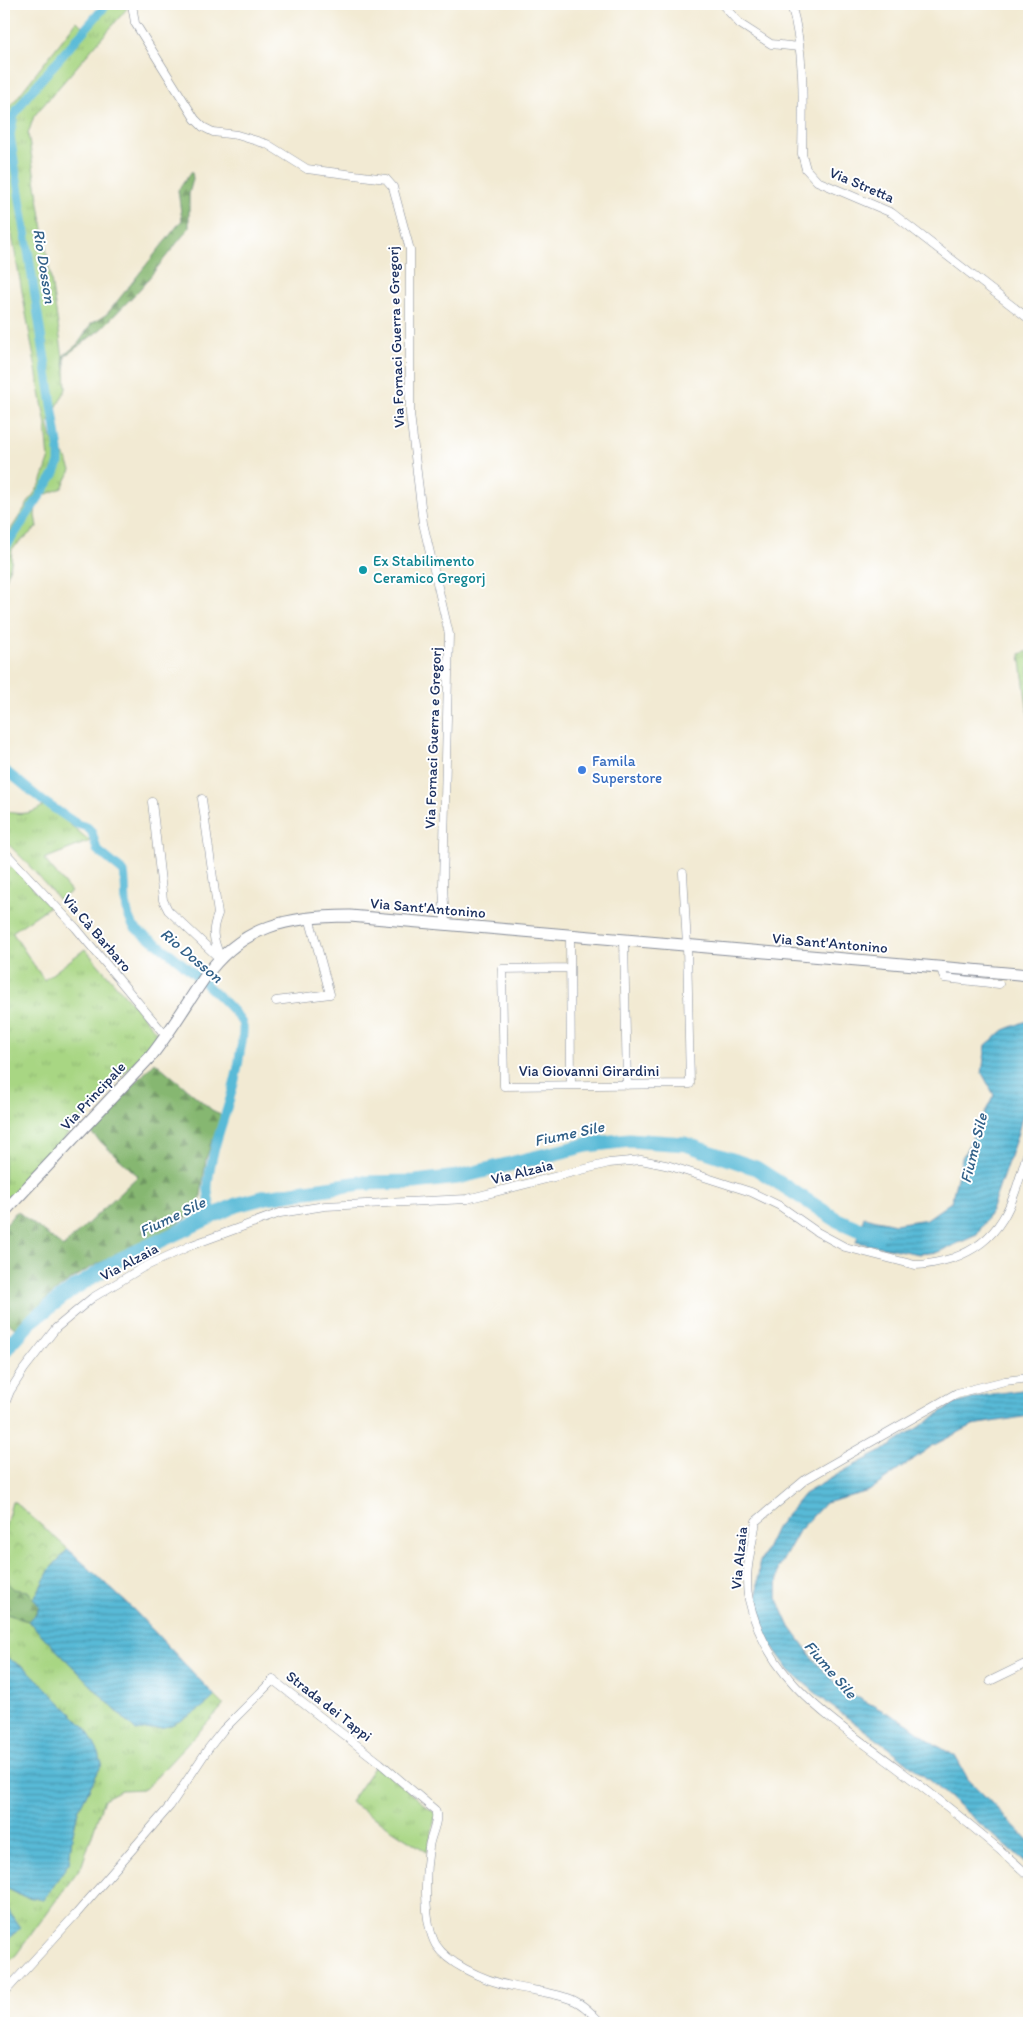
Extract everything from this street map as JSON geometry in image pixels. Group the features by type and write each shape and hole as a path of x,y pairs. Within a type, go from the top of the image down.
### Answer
{"main road":[{"name":"Via Sant'Antonino","path":"195,993 220,959 234,946 264,928 289,920 309,917 350,916 1029,975"},
{"name":"Via Principale","path":"4,1212 151,1056 195,993"}],"street":[{"name":"Via Fornaci Guerra e Gregorj","path":"132,4 135,23 195,119 203,127 213,132 237,135 267,144 307,169 386,179 393,187 410,250 410,414 423,523 449,634 442,885 445,924"},
{"path":"722,4 740,24 771,44 799,47"},
{"name":"Via Stretta","path":"791,4 797,24 802,86 802,154 810,176 824,185 892,213 1029,319"},
{"path":"202,799 218,914 213,926 213,933 220,959"},
{"path":"152,802 163,900 168,910 220,959"},
{"name":"Via Cà Barbaro","path":"4,851 76,928 166,1036"},
{"path":"683,873 688,946"},
{"path":"276,1001 330,994 309,917"},
{"path":"570,935 571,1085"},
{"path":"624,940 627,1085"},
{"name":"Via Giovanni Girardini","path":"570,968 502,969 504,1086 690,1084 688,946"},
{"name":"Via Sant'Antonino","path":"941,968 944,978 999,984"},
{"name":"Via Alzaia","path":"4,1406 10,1391 24,1369 50,1335 65,1319 92,1298 142,1268 192,1245 216,1238 245,1225 280,1213 325,1206 468,1199 609,1163 641,1160 670,1166 751,1192 780,1206 817,1232 845,1247 915,1265 925,1265 942,1262 973,1250 995,1232 1009,1209 1029,1147"},
{"name":"Via Alzaia","path":"1029,1378 1005,1381 957,1393 806,1479 756,1521 748,1580 748,1598 762,1640 771,1656 792,1683 834,1722 948,1807 1029,1876"},
{"path":"990,1681 1029,1662"},
{"name":"Strada dei Tappi","path":"4,1993 170,1806 223,1730 273,1680 380,1763 435,1810 437,1816 429,1846 428,1911 432,1935 443,1954 454,1963 487,1979 509,1986 564,1997 576,2002 588,2009 601,2023"}],"green space":[{"path":"102,4 131,4 34,116 28,134 65,369 66,389 48,424 52,439 65,456 71,470 62,488 37,498 35,515 37,527 12,549 11,563 4,586 4,540 41,483 49,460 46,425 4,191 6,112 77,21 83,27"},
{"path":"192,171 193,179 189,194 189,228 140,289 101,329 65,356 65,369 63,356 78,344 91,324 107,314 182,220 178,190"},
{"path":"1029,651 1029,721 1020,654"},
{"path":"45,804 90,841 44,859 71,892 59,900 4,840 4,811 26,813 36,810"},
{"path":"13,866 49,907 12,932 44,980 85,949 159,1035 4,1204 4,871"},
{"path":"155,1062 212,1110 222,1115 206,1159 199,1210 159,1234 79,1274 15,1328 4,1320 4,1226 17,1211 63,1247 138,1176 90,1132"},
{"path":"12,1502 15,1502 68,1549 50,1569 34,1599 28,1591 14,1589 4,1579 4,1532"},
{"path":"4,1579 14,1589 28,1591 39,1606 37,1612 28,1621 4,1613"},
{"path":"4,1613 28,1621 136,1731 212,1699 215,1696 224,1705 145,1789 121,1790 104,1799 82,1865 16,1955 4,1967 4,1944 20,1928 4,1904 4,1887 22,1896 69,1863 78,1811 102,1764 86,1728 28,1670 4,1656 4,1645 7,1637 4,1635"},
{"path":"364,1756 436,1814 427,1852 350,1802 375,1766"}],"water":[{"path":"1024,1022 1029,1022 1029,1091 1017,1136 991,1211 977,1235 938,1252 919,1254 856,1242 864,1217 895,1224 927,1219 951,1202 962,1158 994,1095 982,1073 986,1045 1004,1030"},
{"path":"1029,1389 1029,1416 973,1425 932,1446 869,1491 825,1503 799,1531 778,1569 777,1598 790,1627 815,1661 840,1688 908,1724 936,1745 955,1756 968,1779 1029,1841 1029,1866 941,1790 889,1748 830,1705 790,1671 766,1638 757,1598 759,1564 776,1528 804,1494 884,1450 952,1405 985,1395"},
{"path":"68,1549 132,1608 215,1696 211,1700 195,1712 171,1725 136,1731 28,1621 37,1613 39,1606 34,1599 50,1569"},
{"path":"4,1656 28,1670 86,1728 99,1753 102,1764 78,1811 69,1863 43,1900 22,1896 4,1887"},
{"path":"4,1904 20,1928 4,1944"}],"waterway":[{"name":"Rio Dosson","path":"4,550 55,473 59,463 59,450 10,135 14,115 27,96 107,4"},
{"name":"Rio Dosson","path":"4,769 43,801 77,824 87,827 92,832 97,850 124,872 127,912 135,928 156,942 206,984 231,1009 243,1026 236,1076 210,1170 208,1193 213,1216"},
{"name":"Fiume Sile","path":"4,1351 31,1321 73,1289 119,1260 236,1205 266,1197 361,1183 415,1182 458,1177 587,1145 629,1140 685,1144 756,1168 837,1220 865,1232 878,1235"}],"place":[{"name":"Ex Stabilimento Ceramico Gregorj","path":"363,570"},
{"name":"Famila Superstore","path":"582,770"}]}
